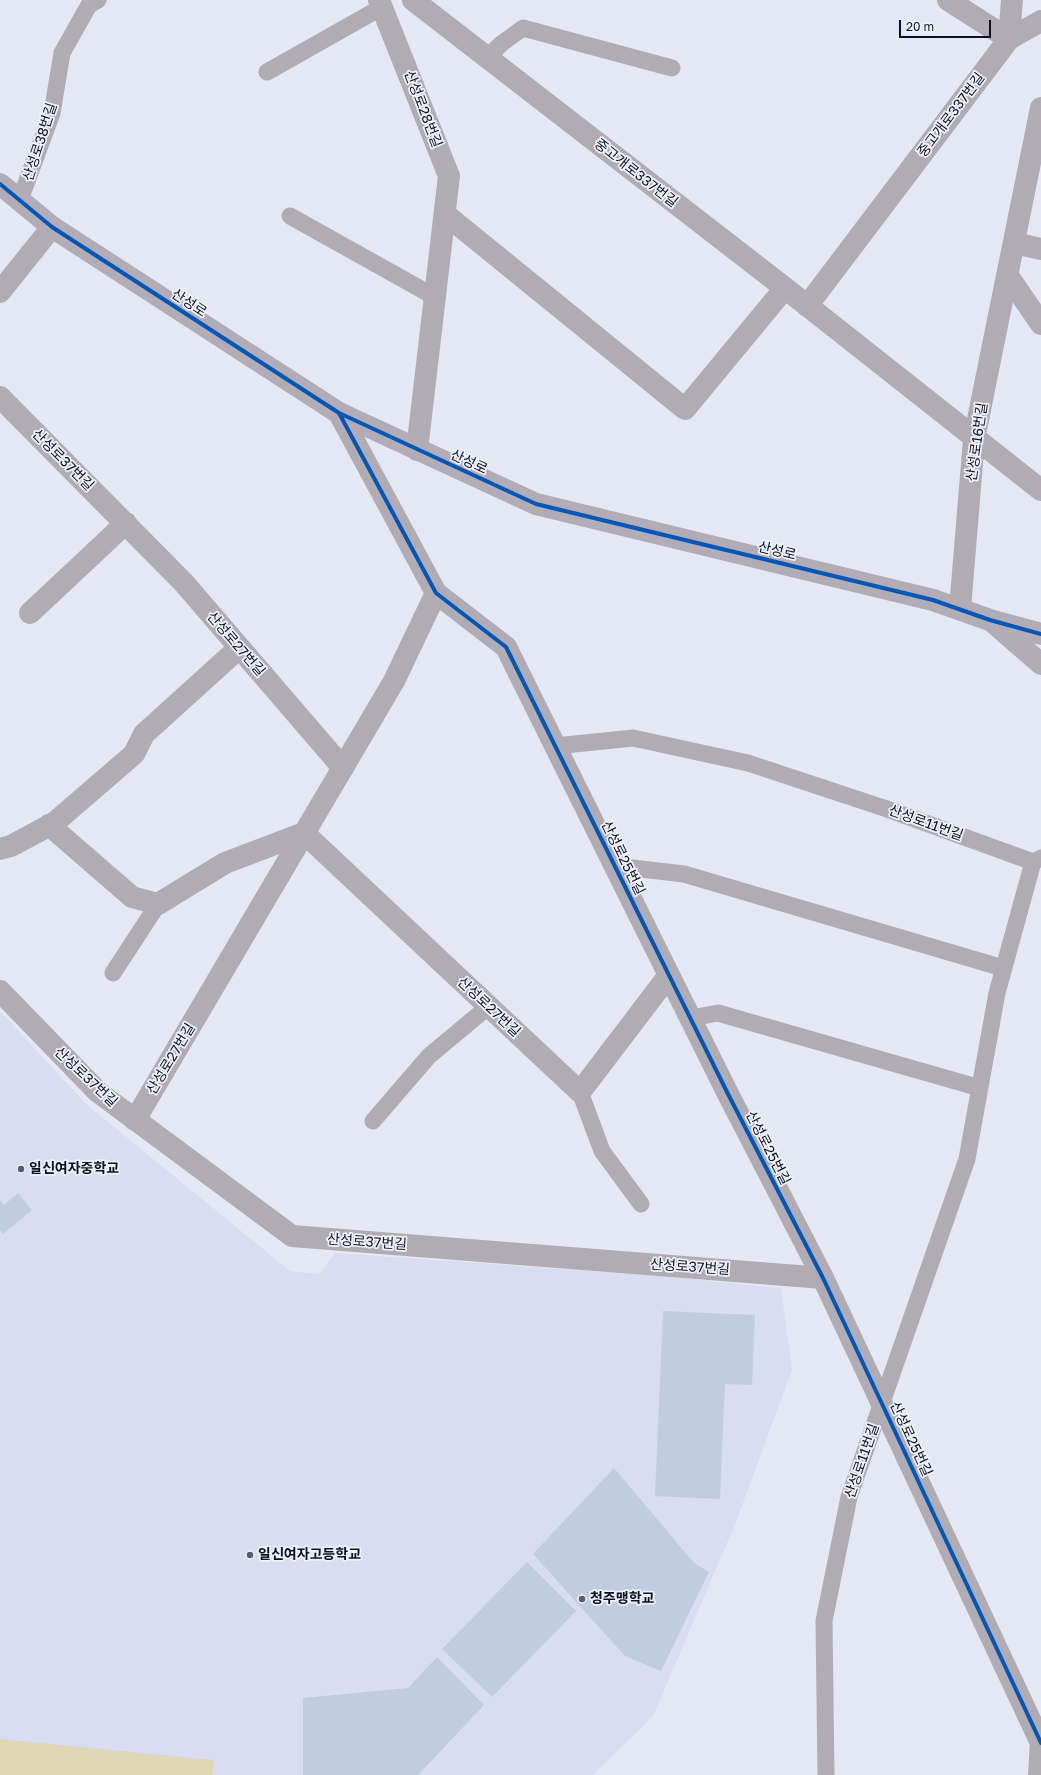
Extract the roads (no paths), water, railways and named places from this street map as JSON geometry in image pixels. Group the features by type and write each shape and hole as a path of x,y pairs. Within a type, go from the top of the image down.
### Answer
{"street":[{"name":"중고개로337번길","path":"413,0 785,288 974,439 1041,490"},
{"path":"948,0 1009,39"},
{"path":"1009,39 1012,0"},
{"name":"산성로28번길","path":"381,4 449,176 417,450"},
{"path":"1009,39 1041,21"},
{"name":"중고개로337번길","path":"807,306 1009,39"},
{"name":"산성로16번길","path":"960,609 974,439 1015,243 1041,108"},
{"name":"산성로","path":"0,184 52,227 339,413 536,504 933,600 990,620 1041,634"},
{"path":"444,214 685,409 785,288"},
{"path":"0,292 52,227"},
{"path":"1015,243 1041,249"},
{"path":"1008,276 1041,324"},
{"name":"산성로37번길","path":"0,397 126,523"},
{"path":"339,413 436,593"},
{"path":"30,614 126,523"},
{"name":"산성로27번길","path":"126,523 184,583 343,768"},
{"name":"산성로27번길","path":"135,1120 394,681 436,593"},
{"name":"산성로25번길","path":"436,593 506,647 669,975 823,1278 1041,1742"},
{"path":"990,620 1041,664"},
{"path":"0,849 11,846 50,825 134,754 144,734 239,648"},
{"path":"50,825 132,897 158,904 225,863 304,833"},
{"name":"산성로27번길","path":"304,833 580,1092"},
{"path":"580,1092 669,975"},
{"name":"산성로37번길","path":"0,991 98,1092 292,1236 823,1278"},
{"path":"1039,1775 1041,1742"}],"lane":[{"name":"산성로38번길","path":"20,200 52,113 62,53 89,5 98,0"},
{"name":"산성로28번길","path":"267,72 381,4"},
{"path":"487,58 501,44 523,28 672,68"},
{"path":"290,216 435,297"},
{"name":"산성로11번길","path":"555,746 633,738 748,763 1037,860 1003,968 997,993 967,1159 849,1497 824,1621 826,1775"},
{"name":"산성로25번길","path":"615,866 684,874 1003,968"},
{"path":"113,973 158,904"},
{"path":"373,1121 429,1056 489,1006"},
{"path":"691,1018 718,1013 980,1088"},
{"name":"산성로27번길","path":"580,1092 602,1152 641,1204"}],"place":[{"name":"일신여자중학교","path":"21,1169"},
{"name":"일신여자고등학교","path":"250,1555"},
{"name":"청주맹학교","path":"582,1599"}]}
